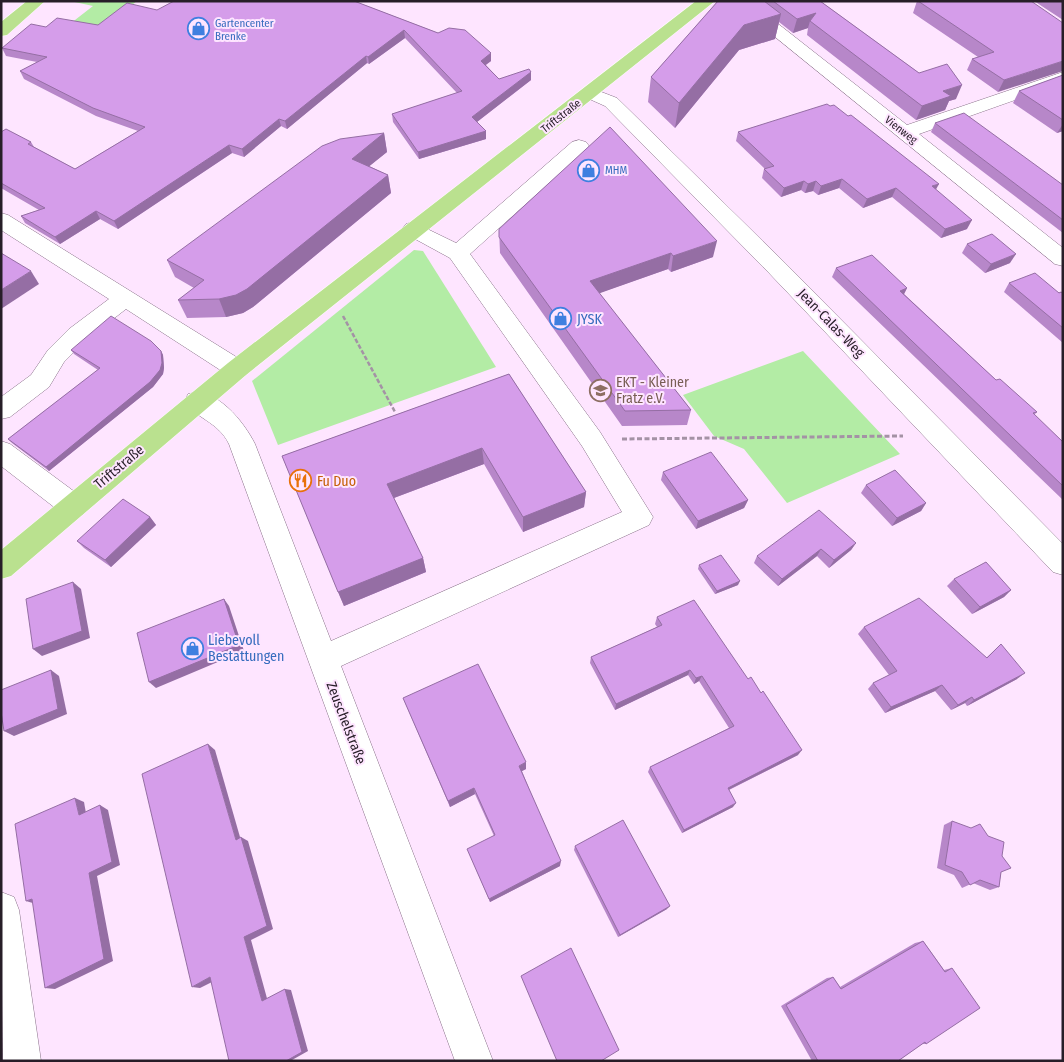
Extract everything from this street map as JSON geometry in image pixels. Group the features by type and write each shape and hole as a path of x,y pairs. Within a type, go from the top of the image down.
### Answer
{"main road":[{"path":"1,31 37,1"},
{"name":"Triftstraße","path":"1,567 236,368 707,1"}],"street":[{"name":"Vienweg","path":"738,1 1063,259"},
{"path":"904,133 1063,77"},
{"name":"Jean-Calas-Weg","path":"591,92 611,102 777,268 1063,562"},
{"path":"458,253 578,146"},
{"path":"1,220 236,368"},
{"path":"322,660 639,517 591,439 458,253 413,229"},
{"path":"1,410 40,381 56,356 77,335 125,298"},
{"name":"Zeuschelstraße","path":"197,401 235,428 474,1061"},
{"path":"1,451 73,506"},
{"path":"1,910 22,1061"}],"path":[{"path":"331,293 395,412"},
{"path":"591,439 910,436 932,427"}],"green space":[{"path":"70,1 137,1 98,32 66,27 93,6"},
{"path":"414,250 423,251 496,367 278,445 252,381"},
{"path":"803,351 900,454 787,503 744,449 714,436 683,395"}],"building":[{"path":"174,1 354,1 438,33 449,28 465,30 491,53 481,61 499,79 529,69 531,72 472,117 486,131 418,152 392,114 462,91 404,30 368,57 366,56 285,121 279,119 242,149 229,145 114,221 96,211 55,237 21,216 45,208 1,183 1,132 6,129 31,142 28,144 75,169 145,127 93,108 20,71 47,57 2,48 31,24 46,27 57,18 98,25 127,3 157,10"},
{"path":"718,1 764,1 781,14 744,25 679,103 651,77"},
{"path":"773,1 820,1 919,73 947,64 962,85 943,91 951,96 922,106 810,21 816,13 797,19"},
{"path":"918,1 1031,1 1063,23 1063,61 1004,80 972,59 994,52"},
{"path":"1063,75 1063,120 1019,91"},
{"path":"827,104 830,106 834,105 848,116 851,115 939,184 932,186 972,220 945,229 896,188 867,199 842,179 821,186 816,181 808,184 804,181 784,188 764,169 774,166 738,132"},
{"path":"964,113 1063,185 1063,220 935,123"},
{"path":"610,127 717,241 673,256 671,253 590,281 691,410 625,411 499,237 499,229"},
{"path":"384,133 352,159 388,175 247,289 236,295 219,299 178,300 204,280 167,260 322,146 340,139"},
{"path":"992,234 1016,254 991,264 967,244"},
{"path":"1,253 31,271 1,290"},
{"path":"872,255 907,288 900,291 996,380 1000,379 1037,412 1033,413 1063,442 1063,486 836,268"},
{"path":"1035,273 1059,293 1063,293 1063,328 1009,283"},
{"path":"111,316 151,341 161,351 162,363 160,370 150,382 46,467 8,439 100,368 71,350"},
{"path":"509,374 586,492 523,517 482,448 387,484 423,558 338,592 282,456"},
{"path":"711,452 748,500 698,521 663,472"},
{"path":"895,470 926,503 897,518 866,485"},
{"path":"123,499 150,517 105,560 77,541"},
{"path":"819,510 856,543 834,560 821,549 782,579 757,556"},
{"path":"721,555 740,581 717,591 699,565"},
{"path":"986,562 1011,590 980,607 954,579"},
{"path":"73,582 82,631 33,649 26,599"},
{"path":"919,598 987,658 1001,644 1025,673 974,700 972,697 958,705 942,685 891,707 873,683 897,671 864,627"},
{"path":"224,599 239,645 149,682 137,633"},
{"path":"694,600 748,679 751,677 761,693 763,691 802,750 728,788 736,803 684,830 650,767 734,726 702,676 696,678 690,670 616,704 591,657 662,625 657,617"},
{"path":"478,664 526,762 519,766 561,861 489,899 467,849 495,835 474,788 448,801 403,698"},
{"path":"51,670 58,709 4,731 1,712 1,690"},
{"path":"208,744 236,840 241,837 267,926 244,937 262,1001 285,989 302,1052 286,1061 229,1061 210,977 192,987 142,774"},
{"path":"75,798 79,815 100,805 112,862 89,873 104,959 45,988 32,899 26,901 15,824"},
{"path":"623,820 670,906 620,935 575,846"},
{"path":"952,821 971,828 980,824 988,836 1004,842 1002,856 1011,868 1001,872 999,887 980,880 970,885 962,872 945,865"},
{"path":"923,941 945,972 952,968 980,1008 898,1061 818,1061 786,1005 833,977 841,989"},
{"path":"571,948 619,1050 601,1061 557,1061 521,976"}],"place":[{"name":"Gartencenter Brenke","path":"199,29"},
{"name":"MHM","path":"589,170"},
{"name":"JYSK","path":"561,319"},
{"name":"EKT - Kleiner Fratz e.V.","path":"600,390"},
{"name":"Fu Duo","path":"301,481"},
{"name":"Liebevoll Bestattungen","path":"192,648"}]}
